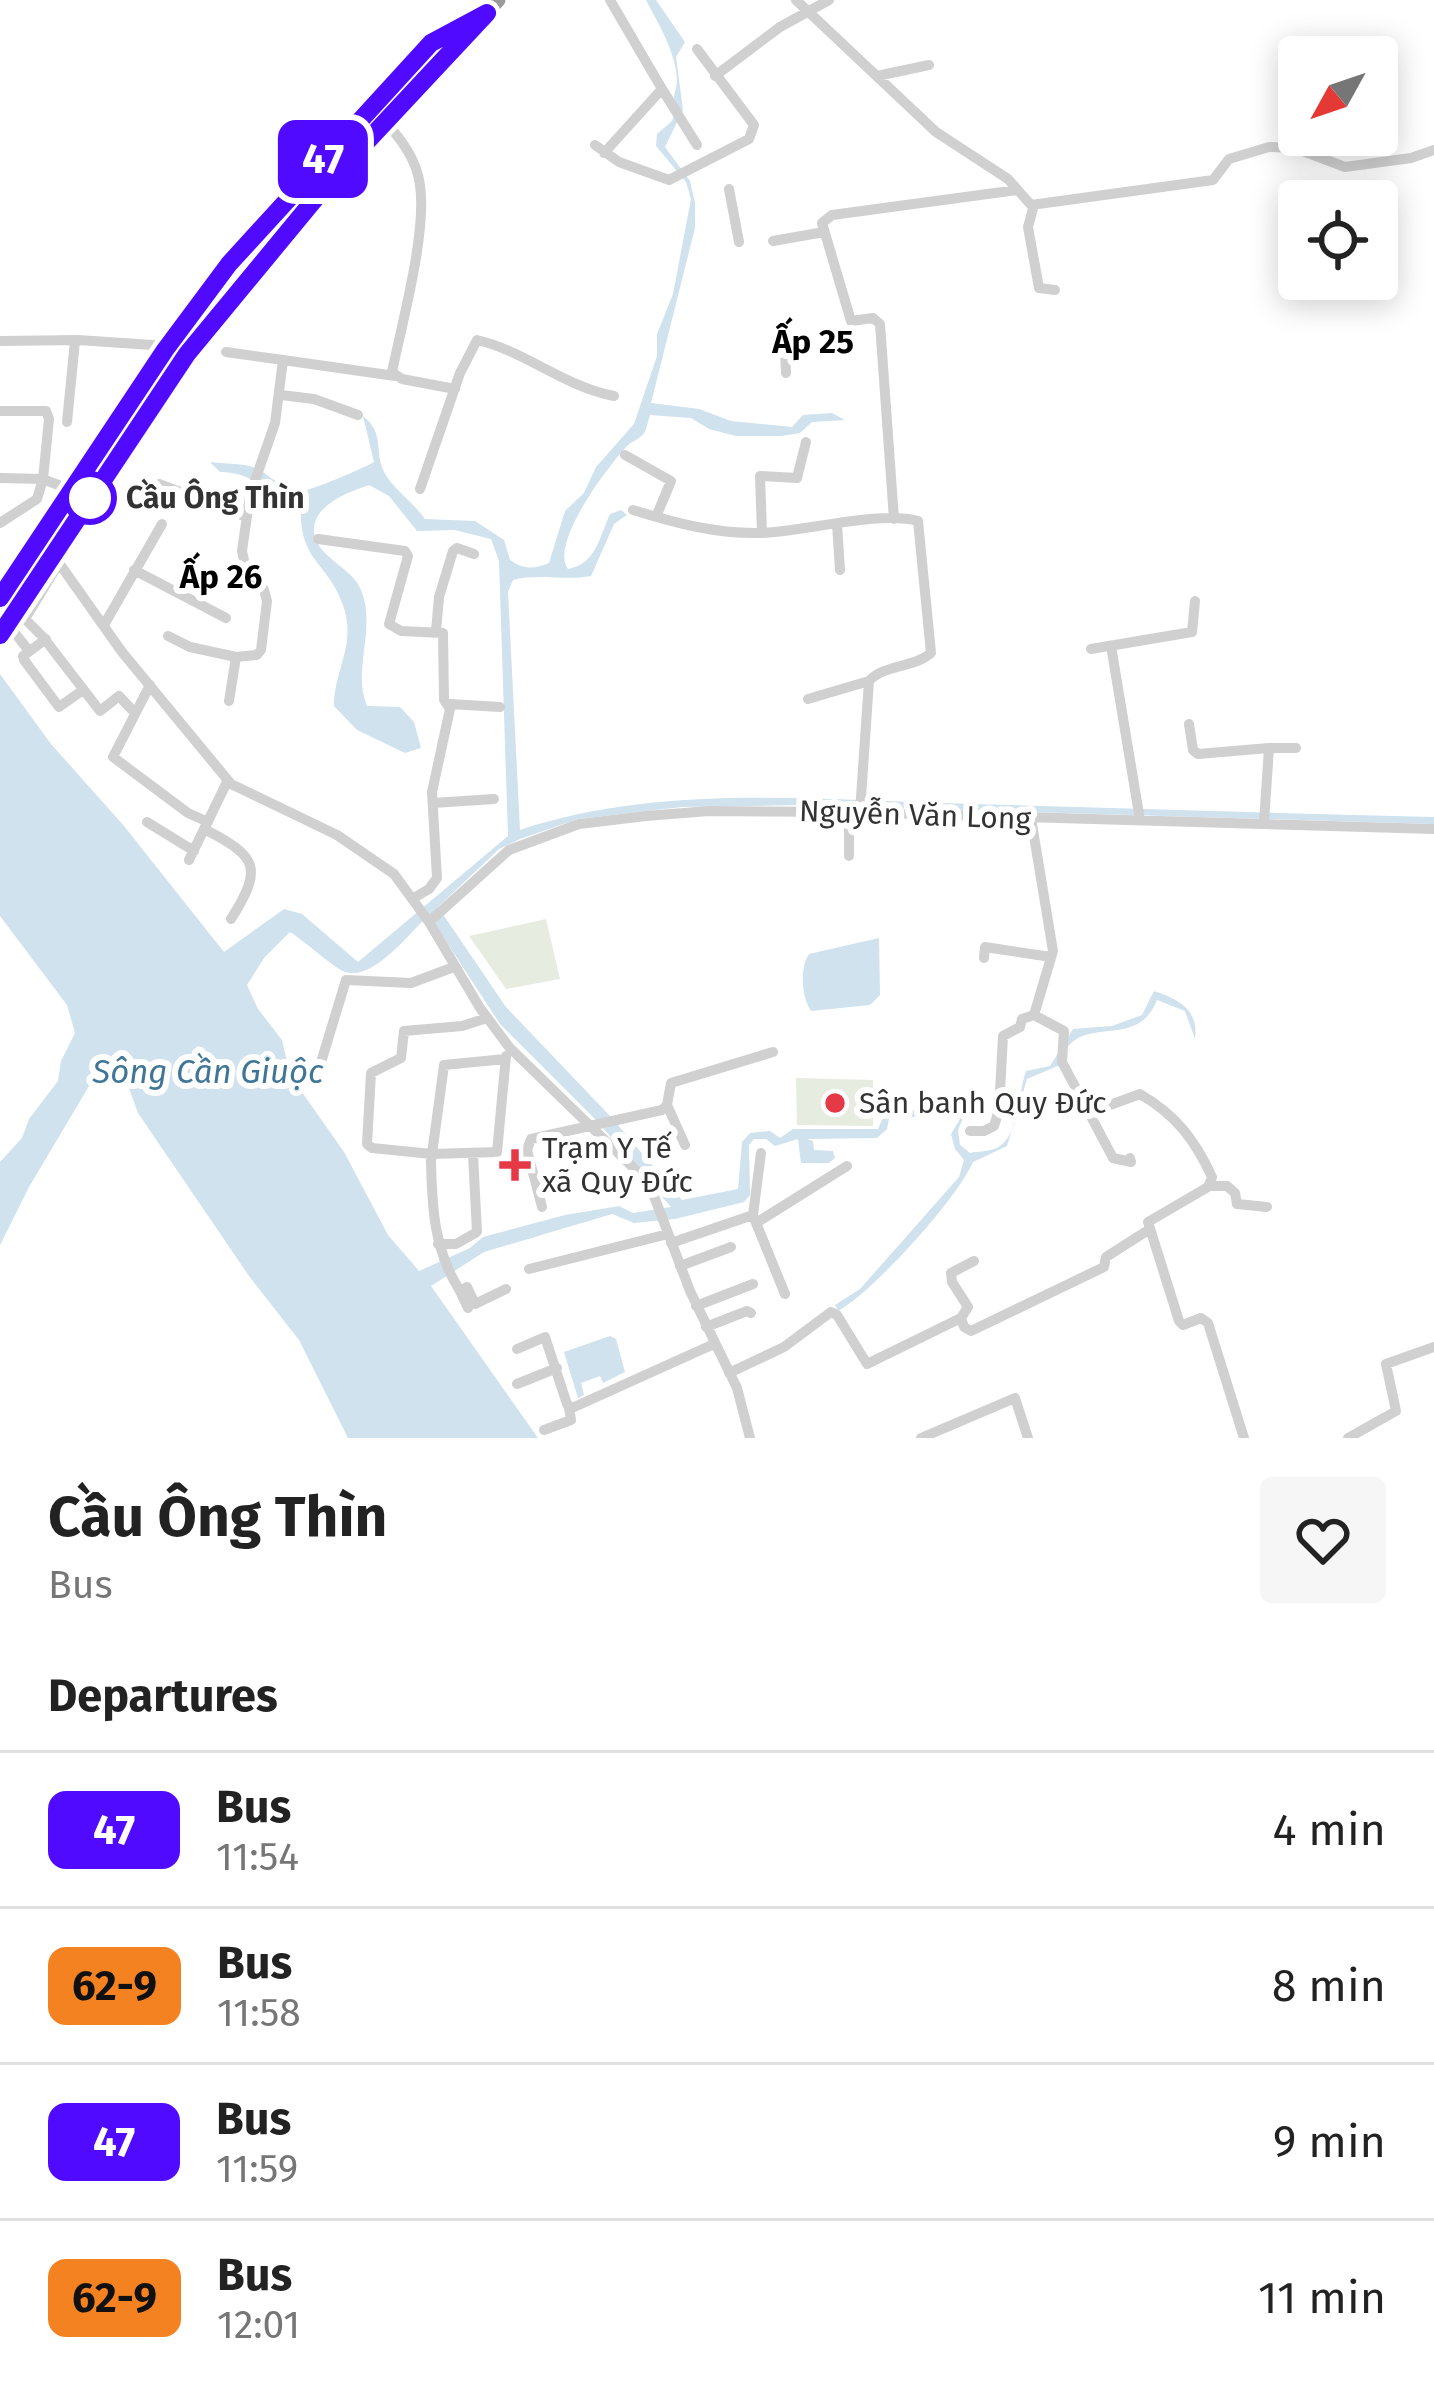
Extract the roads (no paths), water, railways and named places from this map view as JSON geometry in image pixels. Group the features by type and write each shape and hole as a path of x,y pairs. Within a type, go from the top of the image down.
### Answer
{"highway":[{"path":"0,634 7,613 187,354 383,121 492,6"},
{"path":"0,597 167,346 229,264 431,43 492,6"}],"street":[{"path":"610,0 697,145"},
{"path":"796,0 936,132 1008,179 1034,205 1214,180 1229,159 1269,147 1295,148 1345,167 1434,150"},
{"path":"716,76 806,11 829,0"},
{"path":"662,89 599,149 669,180 749,139 754,125 697,50"},
{"path":"877,76 929,65"},
{"path":"383,121 397,134 413,163 421,193 395,376"},
{"path":"729,189 739,242"},
{"path":"894,519 878,319 851,321 823,223 832,215 1017,190"},
{"path":"1034,205 1028,227 1039,288 1055,290"},
{"path":"773,241 824,232"},
{"path":"784,329 786,374"},
{"path":"420,489 454,389 472,344 479,340 585,388 614,396"},
{"path":"0,341 167,346"},
{"path":"67,422 75,341"},
{"path":"226,352 454,389"},
{"path":"168,636 190,647 236,657 257,655 261,650 268,609 264,590 245,565 242,551 254,485 281,394 283,359"},
{"path":"281,394 314,398 358,415"},
{"path":"0,411 40,410 49,415 37,499 0,523"},
{"path":"762,533 760,476 797,478 806,442"},
{"path":"625,455 671,482 656,517"},
{"path":"0,478 43,479 71,490"},
{"path":"159,484 247,517"},
{"path":"633,510 700,530 762,533 915,518 931,652 922,660 877,673 869,681 808,699"},
{"path":"104,625 162,524"},
{"path":"838,524 840,570"},
{"path":"318,538 405,550 408,556 389,624 401,631 443,633 444,700 500,707"},
{"path":"436,631 439,597 453,551 474,554"},
{"path":"135,713 118,696 100,711 46,639 25,619 59,563 227,780 338,835 394,874 507,1053 649,1183 696,1306 737,1388 750,1438"},
{"path":"134,570 226,618"},
{"path":"1091,649 1193,632 1195,601"},
{"path":"7,613 29,651"},
{"path":"46,639 23,659 59,707 83,691"},
{"path":"1111,646 1140,820"},
{"path":"229,701 236,657"},
{"path":"849,856 869,681"},
{"path":"150,685 113,757 240,848 251,861 254,875 231,919"},
{"path":"422,912 437,878 433,802 450,704"},
{"path":"1189,724 1196,753 1296,748"},
{"path":"1264,821 1269,748"},
{"path":"147,822 192,856 227,780"},
{"path":"433,802 494,799"},
{"name":"Nguyễn Văn Long","path":"422,912 509,850 579,824 709,811 1264,821 1434,829"},
{"path":"1030,818 1051,957 1034,1015"},
{"path":"984,958 985,947 1051,957"},
{"path":"322,1059 346,980 410,982 454,967"},
{"path":"970,1131 994,1126 1003,1036 1034,1015 1063,1029 1062,1062 1113,1158 1124,1163 1130,1158"},
{"path":"488,1018 448,1028 406,1030 401,1058 371,1073 367,1144 432,1154 492,1155 500,1144 507,1053"},
{"path":"685,1145 667,1105 670,1083 773,1052"},
{"path":"468,1308 438,1244 432,1212 432,1154 444,1065 507,1053"},
{"path":"1091,1112 1140,1094 1161,1106 1198,1147 1212,1177 1210,1186"},
{"path":"542,1207 528,1144 531,1139 662,1110 667,1105"},
{"path":"761,1153 755,1219 785,1294"},
{"path":"438,1244 456,1244 477,1232 473,1155"},
{"path":"529,1269 755,1219 847,1166"},
{"path":"1244,1438 1208,1323 1201,1318 1183,1325 1179,1321 1150,1218 1210,1186 1228,1186 1237,1204 1267,1207"},
{"path":"961,1318 971,1331 1104,1267 1106,1257 1150,1228"},
{"path":"680,1265 730,1247"},
{"path":"728,1372 784,1347 831,1312 867,1364 961,1318 968,1304 951,1274 974,1261"},
{"path":"696,1306 753,1285"},
{"path":"460,1291 467,1287 475,1304 506,1289"},
{"path":"706,1327 751,1313"},
{"path":"517,1348 545,1337 557,1368 571,1420 544,1430"},
{"path":"569,1408 714,1344"},
{"path":"1348,1438 1394,1414 1386,1364 1434,1347"},
{"path":"517,1384 557,1368"},
{"path":"921,1438 1015,1398 1028,1438"}],"water":[{"name":"Sông Cần Giuộc","path":"646,0 656,0 685,42 676,57 683,110 665,147 690,181 695,203 695,228 651,403 699,409 731,421 792,427 803,415 832,413 845,420 812,422 800,433 781,436 736,436 691,418 650,415 644,433 628,445 595,487 573,524 564,557 568,569 591,556 610,514 621,510 627,515 614,524 591,576 513,580 508,592 520,830 623,806 729,798 1434,817 1434,824 802,805 682,807 578,819 499,849 438,907 506,1007 682,1200 738,1189 742,1142 750,1133 770,1131 780,1138 793,1129 878,1129 890,1101 908,1102 918,1112 935,1095 963,1118 958,1130 960,1145 970,1153 997,1148 1012,1130 1007,1146 973,1162 913,1243 838,1311 835,1305 860,1289 959,1177 964,1160 951,1134 960,1119 935,1100 921,1117 911,1117 904,1107 891,1109 887,1129 877,1138 807,1139 813,1141 814,1150 833,1151 835,1158 829,1163 801,1163 798,1139 775,1146 766,1139 754,1139 749,1145 750,1195 744,1202 675,1219 634,1223 612,1214 484,1252 431,1286 538,1438 348,1438 299,1340 249,1276 138,1113 122,1069 115,1063 107,1064 92,1081 0,1245 0,1162 22,1138 29,1119 58,1081 61,1061 75,1033 67,1005 0,916 0,674 51,744 124,826 224,952 284,909 302,914 358,962 508,836 499,561 491,539 455,530 417,531 389,496 369,485 334,500 316,520 319,546 354,579 364,601 362,677 367,706 400,707 414,722 421,748 405,753 357,730 334,706 347,619 336,590 304,538 301,504 243,476 220,472 210,462 249,466 287,488 306,490 374,462 363,416 377,436 384,472 425,519 475,521 504,540 515,563 529,568 549,563 565,511 584,493 596,467 634,424 657,356 657,334 673,294 691,199 686,182 656,146 657,134 677,109 677,81 670,50","holes":["429,915 500,1024 597,1121 671,1207 633,1213 619,1206 565,1215 483,1237 470,1248 419,1271 388,1235 344,1152 290,1075 282,1040 258,1009 247,985 264,958 290,932 340,969 356,973 379,963"]},
{"path":"879,938 880,995 870,1005 811,1011 803,982 809,954"},
{"path":"1154,991 1179,1002 1194,1021 1195,1039 1185,1011 1157,1000 1135,1025 1078,1038 1067,1048 1060,1065 1027,1079 1018,1110 1026,1071 1050,1066 1073,1029 1112,1026 1142,1015"},
{"path":"610,1336 616,1339 625,1372 603,1383 600,1376 581,1383 584,1395 578,1398 564,1352"}],"place":[{"name":"Cầu Ông Thìn","path":"90,498"},
{"name":"Sân banh Quy Đức","path":"835,1103"},
{"name":"Trạm Y Tế xã Quy Đức","path":"515,1165"}],"district":[{"name":"Ấp 25","path":"813,342"},
{"name":"Ấp 26","path":"221,577"}]}
